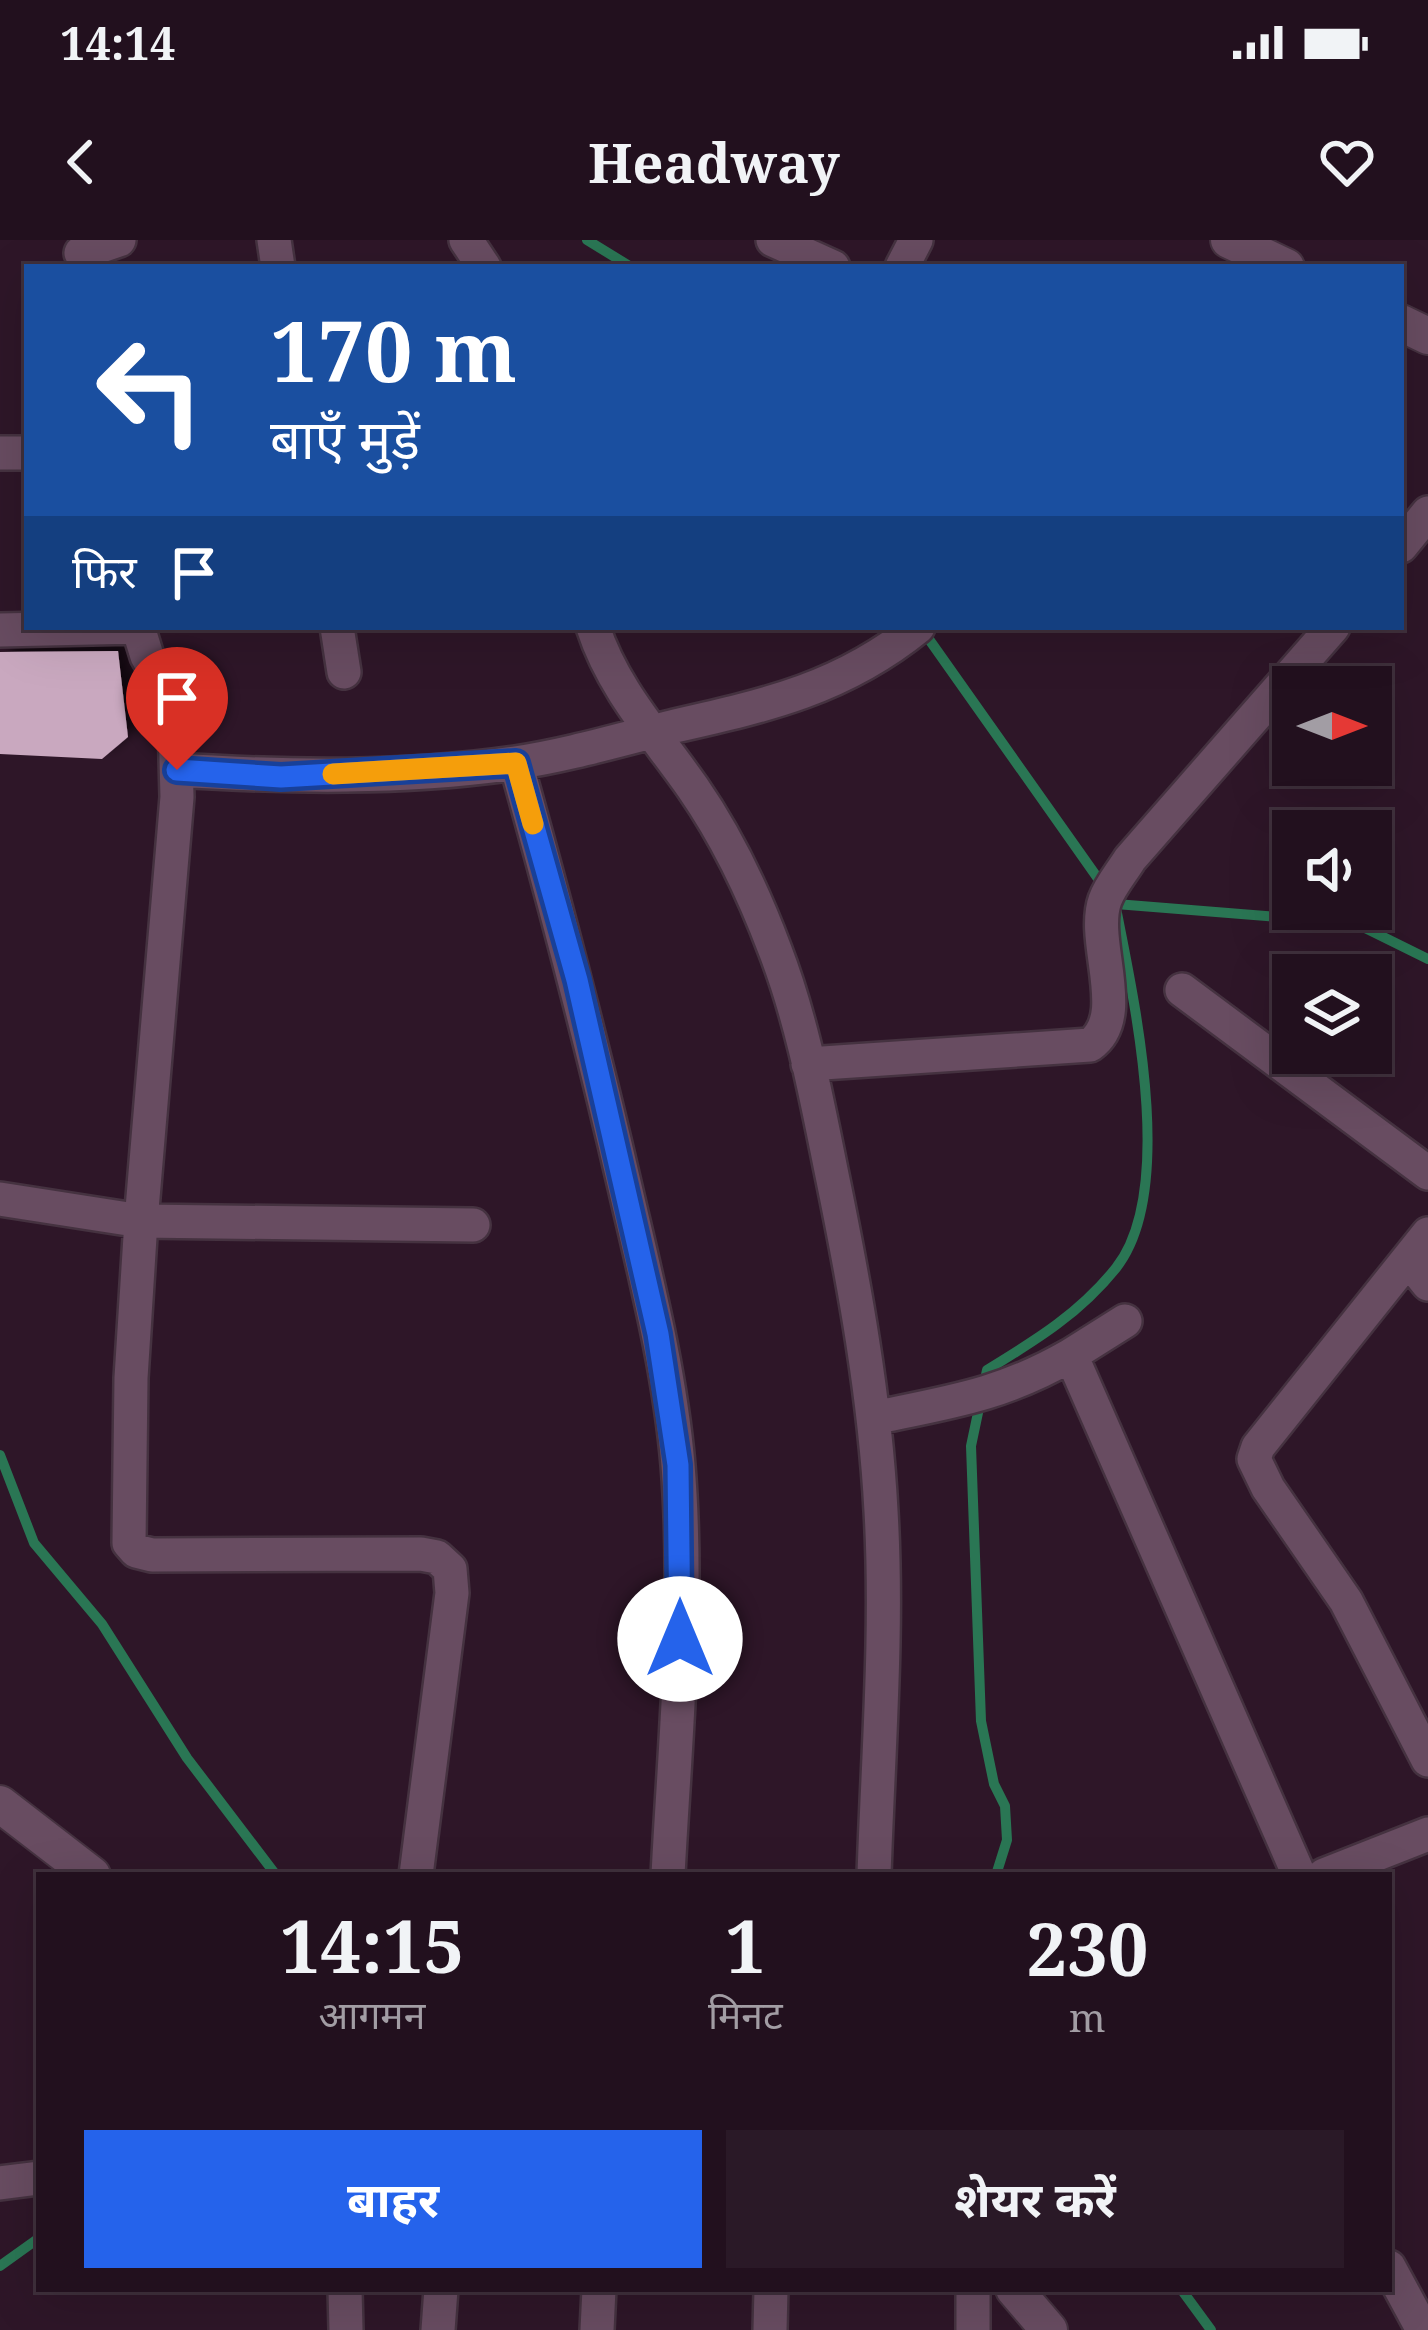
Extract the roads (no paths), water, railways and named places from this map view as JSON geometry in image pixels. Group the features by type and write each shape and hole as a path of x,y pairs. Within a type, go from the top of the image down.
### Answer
{"street":[{"path":"80,253 118,240"},
{"path":"772,240 826,264"},
{"path":"1404,542 1428,513"},
{"path":"139,630 170,696 176,721 177,770 176,827 150,1084 127,1531 136,1551 152,1555 422,1554 437,1557 450,1569 452,1593 416,1872"},
{"path":"338,630 344,672"},
{"path":"594,630 622,691 695,792 753,897 776,950 808,1064 842,1226 873,1418 882,1558 874,1872"},
{"path":"808,1064 1090,1045 1102,1036 1108,1015 1102,917 1112,888 1330,630"},
{"path":"177,770 281,777 516,763 778,702 864,667 912,632"},
{"path":"516,763 582,1003 654,1314 673,1427 678,1465 680,1639 668,1872"},
{"path":"1182,990 1428,1173"},
{"path":"0,1199 141,1221 472,1225"},
{"path":"1421,1259 1258,1447 1254,1459 1268,1488 1346,1601 1428,1760"},
{"path":"873,1418 978,1396 1032,1377 1125,1321"},
{"path":"1071,1354 1298,1872"},
{"path":"0,1804 81,1870"},
{"path":"1332,1872 1428,1834"},
{"path":"0,2183 36,2178"},
{"path":"1392,2273 1423,2330"},
{"path":"345,2292 346,2330"},
{"path":"438,2330 441,2292"},
{"path":"597,2330 599,2292"},
{"path":"770,2330 771,2292"},
{"path":"973,2292 973,2330"},
{"path":"1017,2292 1049,2330"}],"waterway":[{"path":"587,240 626,264"},
{"path":"922,630 1104,887"},
{"path":"1116,904 1355,923 1428,959"},
{"path":"997,1872 1007,1840 1005,1806 994,1784 981,1721 971,1446 987,1370 1072,1313 1116,1268 1134,1234 1144,1192 1146,1094 1116,908"},
{"path":"0,1455 34,1543 102,1624 187,1758 274,1872"},
{"path":"0,2266 36,2240"},
{"path":"1183,2292 1211,2330"}]}
